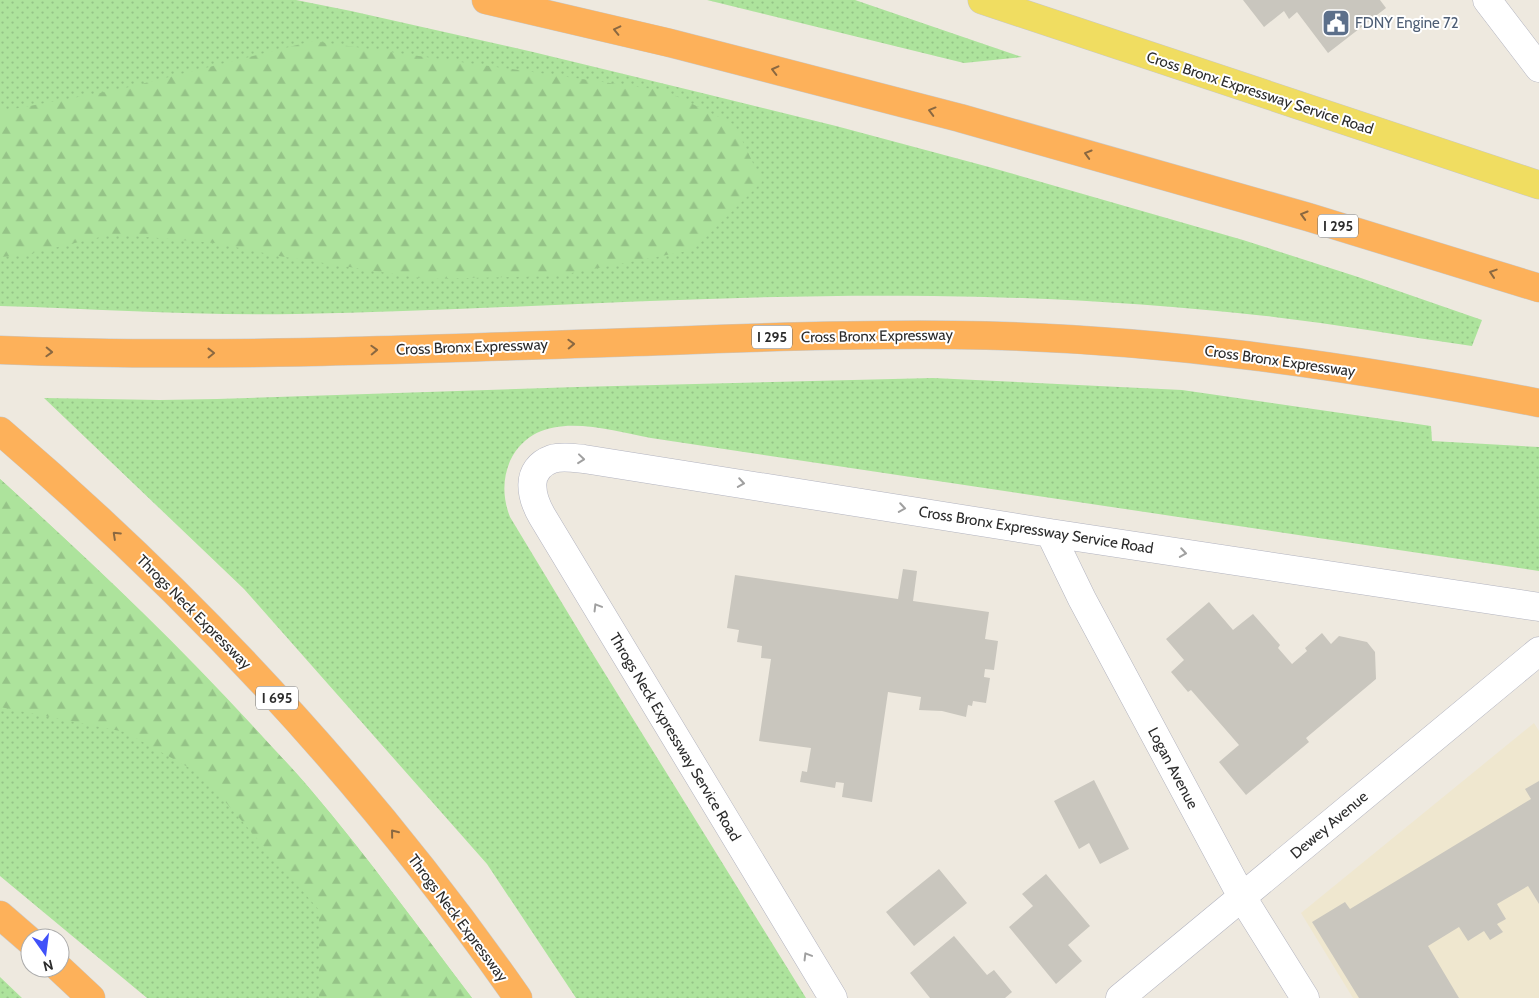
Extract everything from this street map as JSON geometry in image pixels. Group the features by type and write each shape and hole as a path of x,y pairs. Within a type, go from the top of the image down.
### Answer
{"highway":[{"name":"I 295","path":"486,0 670,43 960,118 1308,217 1539,288"},
{"name":"Cross Bronx Expressway","path":"0,350 112,354 298,353 816,336 967,335 1126,343 1255,356 1432,382 1539,403"},
{"name":"Throgs Neck Expressway","path":"0,431 46,470 136,553 260,679 381,818 457,914 518,998"},
{"path":"0,914 20,933"},
{"path":"70,978 91,998"}],"main road":[{"name":"Cross Bronx Expressway Service Road","path":"982,0 1539,185"}],"street":[{"path":"1490,1 1539,68"},
{"name":"Cross Bronx Expressway Service Road","path":"536,471 552,460 584,459 1050,533 1539,607"},
{"name":"Throgs Neck Expressway Service Road","path":"536,471 532,480 532,488 537,507 542,516 833,998"},
{"name":"Logan Avenue","path":"1050,533 1082,599 1242,897 1304,998"},
{"name":"Dewey Avenue","path":"1120,998 1539,651"}],"shaded area":[{"path":"1534,723 1539,731 1539,998 1353,998 1301,913"}],"green space":[{"path":"0,0 296,0 351,11 702,93 836,126 989,167 1243,240 1482,320 1472,346 1266,316 1142,305 1016,298 774,297 296,314 185,313 0,306"},
{"path":"707,0 855,0 1022,57 964,63"},
{"path":"313,41 666,91 735,125 762,182 693,250 556,276 426,279 279,256 215,243 113,234 24,255 0,257 0,110 121,89"},
{"path":"933,378 1182,390 1431,426 1432,441 1539,447 1539,571 651,438 593,427 554,427 537,433 522,444 507,468 504,489 510,517 806,998 576,998 487,864 244,589 44,398 217,399"},
{"path":"0,479 163,633 297,774 372,866 472,998 147,998 70,934 70,928 63,928 0,876"},
{"path":"0,479 160,630 221,692 310,789 352,840 472,998 319,998 319,910 202,775 125,732 0,707"},
{"path":"0,977 22,998 0,998"}],"building":[{"name":"FDNY Engine 72","path":"1243,0 1380,0 1386,8 1328,53 1297,12 1289,19 1284,11 1264,27"},
{"path":"903,569 917,571 913,601 989,612 985,639 998,641 994,670 985,669 984,677 990,678 986,703 973,701 972,706 968,705 966,717 942,711 919,710 921,697 888,692 872,802 842,797 844,783 836,782 835,788 800,782 802,771 807,772 811,748 759,741 771,659 761,658 762,646 737,642 739,630 727,628 735,575 898,599"},
{"path":"1209,602 1233,630 1253,614 1280,645 1278,648 1292,664 1307,651 1305,648 1322,633 1331,644 1339,636 1367,642 1375,652 1376,679 1306,738 1309,742 1246,795 1219,762 1239,745 1191,690 1188,692 1171,672 1184,660 1166,639"},
{"path":"1094,780 1129,849 1100,864 1089,843 1079,849 1054,801"},
{"path":"1539,781 1539,904 1528,886 1497,904 1506,919 1497,924 1503,932 1490,940 1484,931 1468,941 1459,927 1428,946 1459,998 1359,998 1312,922 1345,902 1350,909 1531,799 1525,789"},
{"path":"939,869 967,903 914,946 886,912"},
{"path":"1046,874 1090,926 1068,945 1082,961 1056,984 1009,927 1033,906 1022,894"},
{"path":"954,936 987,975 994,970 1012,992 1005,998 930,998 910,973"}],"place":[{"name":"FDNY Engine 72","path":"1336,23"}]}
